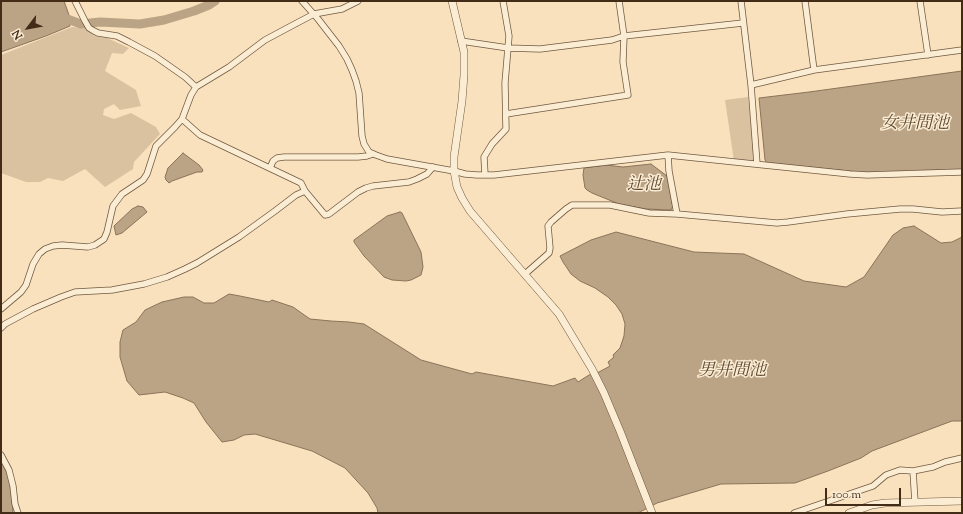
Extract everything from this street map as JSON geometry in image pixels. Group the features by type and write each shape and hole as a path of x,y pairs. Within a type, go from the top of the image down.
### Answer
{"street":[{"path":"75,1 87,24 94,31 117,36 155,56 185,77 196,87"},
{"path":"302,1 339,46 347,59 359,93 362,136 364,144 369,152 386,159 465,174 484,175 668,155 867,175 962,172"},
{"path":"1,309 21,292 26,285 33,264 39,254 45,249 62,245 88,247 95,245 104,239 113,206 117,199 143,180 147,174 156,146 182,119 191,95 196,87 229,67 265,40 314,14 342,9 358,1"},
{"path":"452,1 464,52 462,101 454,157 454,171 457,187 470,211 559,314 592,369 614,414 652,513"},
{"path":"484,175 484,157 492,144 506,129 505,84 509,36 503,1"},
{"path":"506,114 628,95 623,62 624,36 619,1"},
{"path":"741,1 751,85 757,164"},
{"path":"805,1 814,70"},
{"path":"920,1 928,55"},
{"path":"461,41 508,48 540,49 612,40 624,36 743,22"},
{"path":"751,85 814,70 962,50"},
{"path":"182,119 200,135 301,183 305,191 325,215 329,214 358,192 366,188 409,182 427,174 433,167"},
{"path":"270,168 273,161 284,157 358,157 373,154"},
{"path":"668,155 669,172 677,214"},
{"path":"1,328 5,324 33,309 75,292 112,290 144,284 179,272 197,263 239,237 296,195 305,191"},
{"path":"525,274 548,253 550,248 548,226 566,209 572,206 610,205 649,213 777,223 900,209 942,212 962,211"},
{"path":"1,455 8,470 18,513"},
{"path":"794,513 873,486 886,475 900,470 913,471 933,467 945,462 962,458"},
{"path":"913,471 915,502"},
{"path":"849,513 872,505 962,501"}],"shaded area":[{"path":"72,27 86,28 94,36 107,38 129,48 123,54 112,53 105,71 136,90 141,106 120,110 114,104 104,109 103,115 114,119 131,113 156,127 160,134 134,162 133,169 105,187 85,169 63,181 48,178 40,182 26,182 1,173 1,55"},
{"path":"748,97 756,163 734,161 725,100"}],"water":[{"path":"1,1 64,1 69,15 70,26 1,52"},
{"name":"女井間池","path":"962,71 962,170 868,173 767,163 765,160 759,98"},
{"path":"183,153 199,165 203,170 202,172 197,172 169,183 165,177 168,168"},
{"name":"辻池","path":"651,164 667,176 673,206 671,210 646,209 619,204 592,193 585,188 583,175 584,168 606,165 623,167"},
{"path":"138,206 143,207 147,212 122,233 116,235 114,226 132,209"},
{"path":"400,212 402,213 421,252 423,267 421,275 406,281 392,280 384,277 364,256 354,242 354,240 387,216"},
{"name":"男井間池","path":"914,226 941,243 952,242 962,237 962,421 952,421 872,451 861,458 795,483 721,484 657,503 638,513 378,513 377,508 368,493 345,468 312,451 255,434 244,435 234,440 222,442 206,422 194,403 165,392 139,395 127,381 120,357 120,342 123,330 136,322 145,310 162,302 184,297 193,297 204,303 214,303 229,294 269,302 272,300 293,307 310,319 364,324 421,360 472,374 476,372 553,386 575,378 578,382 589,375 610,366 608,362 614,357 613,355 620,348 624,336 625,324 622,314 616,305 595,288 580,281 571,274 560,256 591,240 616,232 694,252 744,254 804,281 846,287 864,277 893,235 903,228"},
{"path":"1,457 8,473 11,487 13,513 1,513"}],"waterway":[{"path":"59,16 81,24 100,22 140,24 164,20 194,11 215,1"}]}
